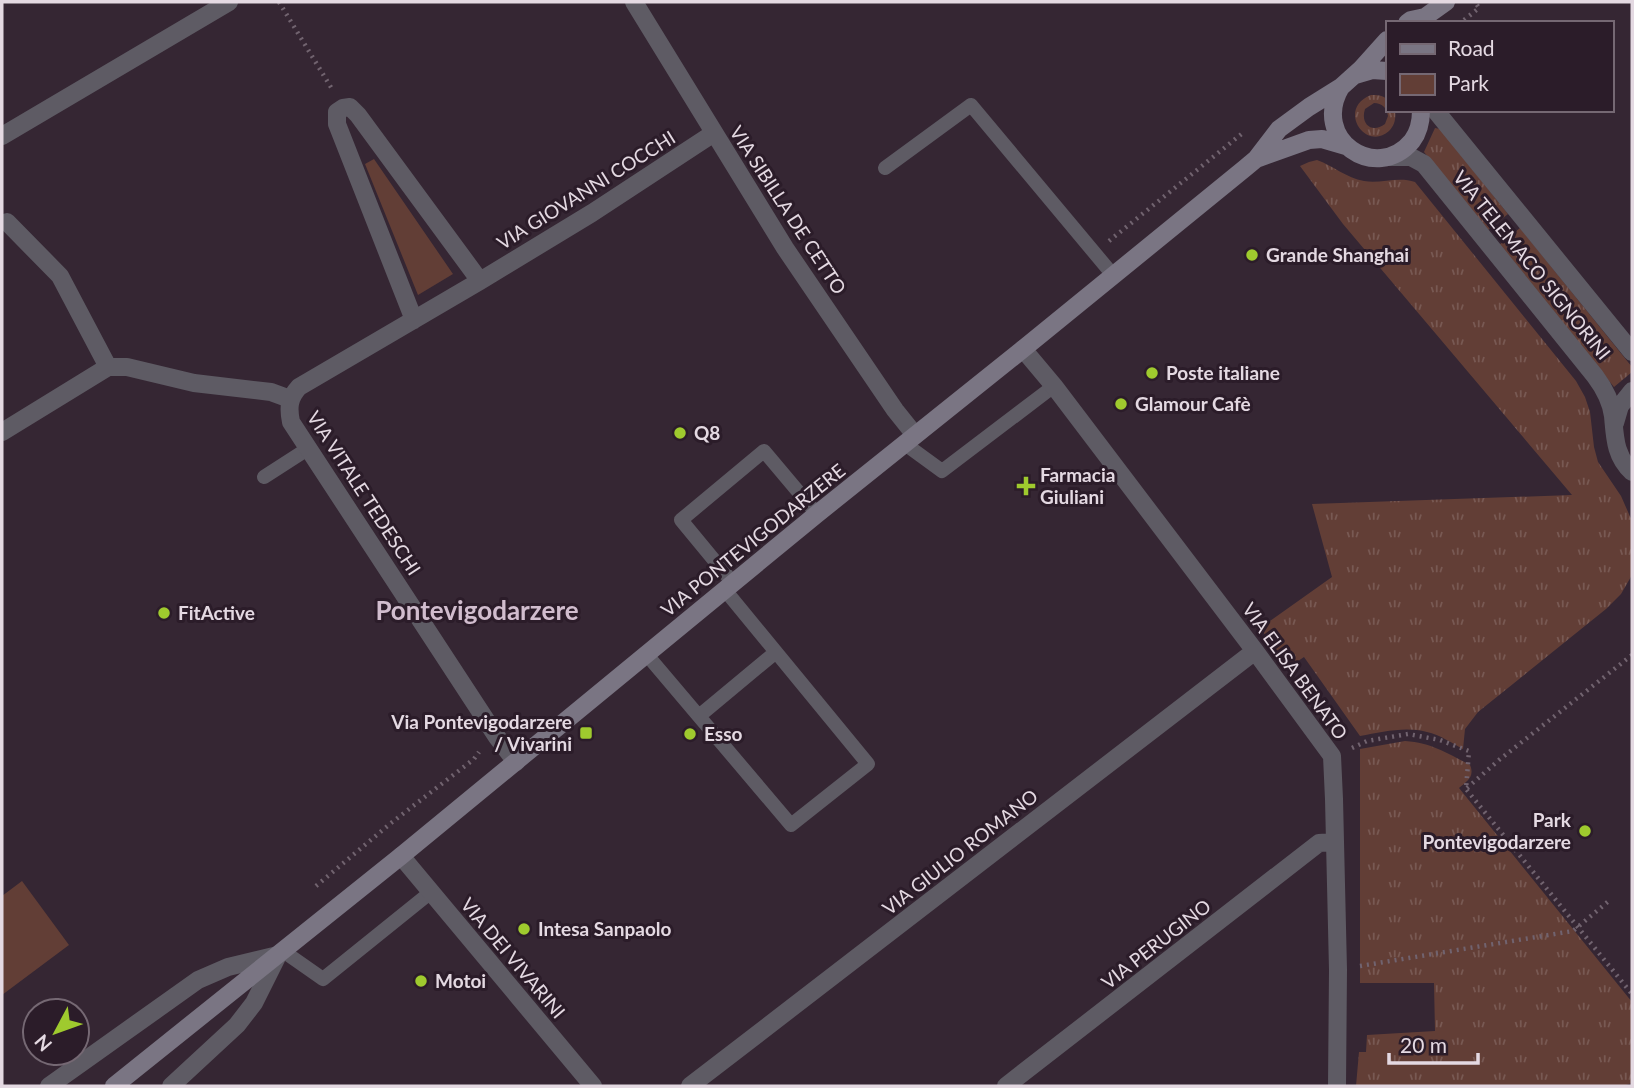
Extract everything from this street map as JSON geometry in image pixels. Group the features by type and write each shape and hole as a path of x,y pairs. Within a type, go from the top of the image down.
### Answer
{"main road":[{"path":"1410,21 1434,12"},
{"name":"VIA PONTEVIGODARZERE","path":"114,1086 401,856 817,514 1256,159 1279,129 1341,87 1386,41"},
{"path":"1355,75 1372,69 1386,71"},
{"path":"1341,87 1334,104 1333,122 1346,146"},
{"path":"1389,156 1408,146 1415,137 1421,112"},
{"name":"VIA PONTEVIGODARZERE","path":"1256,159 1308,140 1321,139 1346,146 1353,152 1370,158 1389,156"}],"street":[{"path":"2,136 229,2"},
{"name":"VIA SIBILLA DE CETTO","path":"634,2 785,248 895,410 910,439"},
{"path":"414,320 337,124 337,113 343,108 350,107 358,115 480,281"},
{"name":"VIA TELEMACO SIGNORINI","path":"1437,112 1632,352"},
{"name":"VIA GIOVANNI COCCHI","path":"290,399 299,387 592,213 714,133"},
{"name":"VIA TELEMACO SIGNORINI","path":"1389,156 1410,157 1429,170 1595,376 1609,401 1617,452 1632,472"},
{"path":"2,432 108,367 60,276 6,222"},
{"name":"VIA ELISA BENATO","path":"1024,349 1332,756 1338,970 1337,1086"},
{"name":"VIA VITALE TEDESCHI","path":"108,367 127,367 194,383 271,392 290,399 288,410 291,422 496,737 516,762"},
{"path":"1613,429 1620,406 1632,391"},
{"name":"VIA GIULIO ROMANO","path":"690,1086 1255,651"},
{"name":"VIA PERUGINO","path":"1006,1086 1319,844 1335,842"},
{"name":"VIA DEI VIVARINI","path":"401,856 593,1086"},
{"name":"VIA PONTEVIGODARZERE","path":"49,1086 198,980 228,967 280,953"},
{"name":"VIA PONTEVIGODARZERE","path":"171,1086 237,1025 254,1003 280,953"}],"lane":[{"path":"885,168 971,105 1113,275"},
{"path":"910,439 942,471 1054,386"},
{"path":"264,477 309,448"},
{"path":"647,654 792,825 868,764 776,652 681,520 764,451 817,514"},
{"path":"699,716 776,652"},
{"path":"280,953 323,979 431,892"}],"path":[{"path":"279,2 343,108"},
{"path":"1463,21 1479,8 1475,2"},
{"path":"1466,789 1632,654"},
{"path":"1332,756 1367,741 1408,734 1440,740 1469,751 1466,789 1632,994"},
{"path":"316,886 391,823 474,759 485,747"},
{"path":"1338,970 1573,931 1611,899"}],"green space":[{"path":"1371,95 1381,96 1386,98 1386,109 1374,103 1365,109 1364,119 1368,126 1376,128 1385,124 1387,112 1395,112 1394,124 1380,136 1364,133 1355,118 1361,101"},
{"path":"1435,128 1440,129 1508,214 1488,230 1424,152"},
{"path":"374,159 453,274 418,295 365,164"},
{"path":"1317,160 1364,181 1415,182 1576,381 1590,412 1598,462 1621,496 1632,521 1632,575 1621,594 1478,712 1465,729 1463,749 1437,735 1419,730 1394,730 1360,736 1304,657 1289,667 1260,628 1332,577 1312,504 1572,495 1343,224 1300,166"},
{"path":"1520,228 1632,367 1632,372 1614,387 1499,245"},
{"path":"1405,741 1431,746 1470,765 1471,776 1459,788 1632,1002 1632,1083 1623,1086 1356,1086 1359,1052 1366,1052 1367,1035 1435,1031 1434,983 1360,983 1360,749"},
{"path":"22,881 69,945 2,995 2,896"}],"place":[{"name":"Grande Shanghai","path":"1252,255"},
{"name":"Poste italiane","path":"1152,373"},
{"name":"Glamour Cafè","path":"1121,404"},
{"name":"Q8","path":"680,433"},
{"name":"Farmacia Giuliani","path":"1026,486"},
{"name":"FitActive","path":"164,613"},
{"name":"Via Pontevigodarzere / Vivarini","path":"586,733"},
{"name":"Esso","path":"690,734"},
{"name":"Park Pontevigodarzere","path":"1585,831"},
{"name":"Intesa Sanpaolo","path":"524,929"},
{"name":"Motoi","path":"421,981"}],"district":[{"name":"Pontevigodarzere","path":"477,611"}]}
